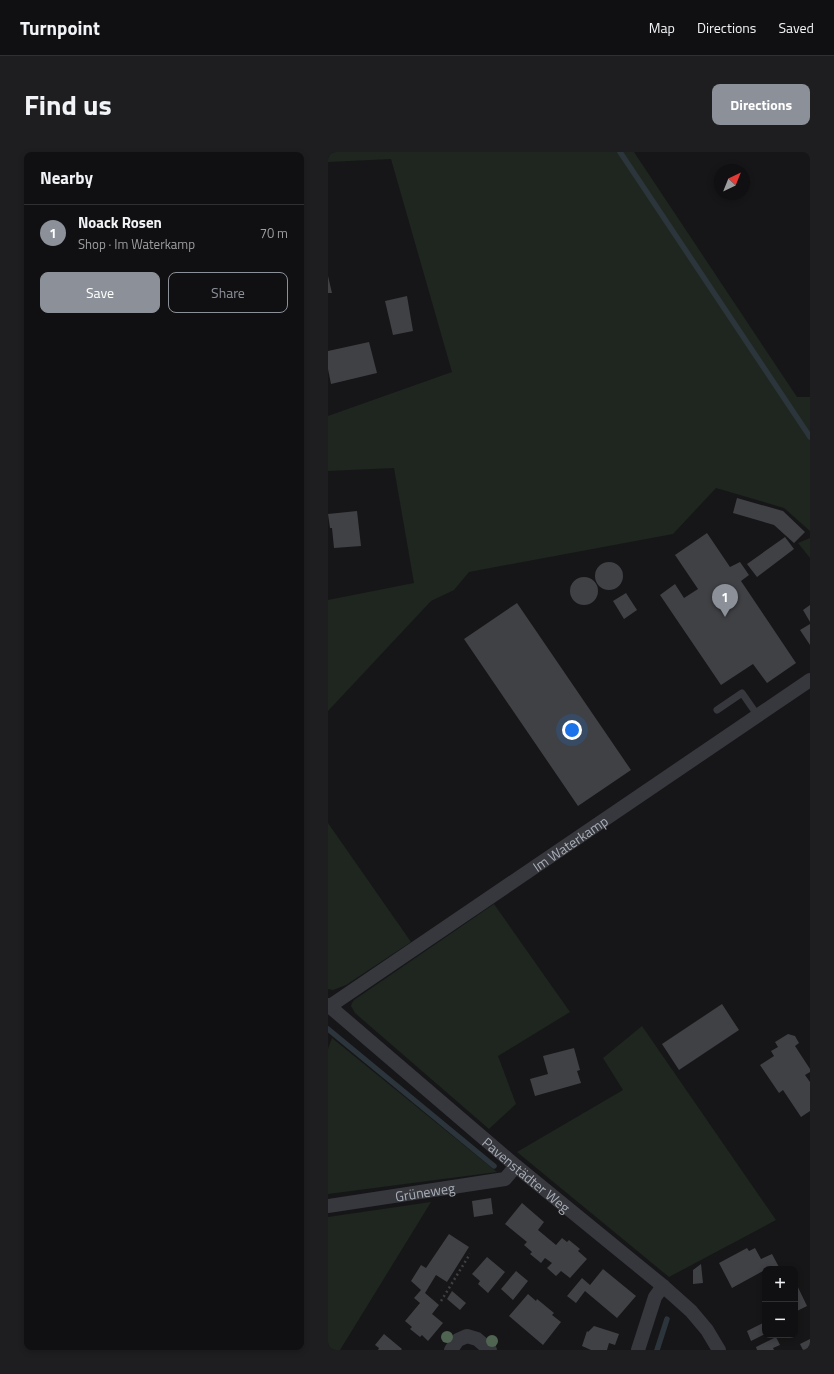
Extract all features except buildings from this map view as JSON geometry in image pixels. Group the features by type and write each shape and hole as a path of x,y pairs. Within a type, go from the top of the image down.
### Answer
{"street":[{"name":"Im Waterkamp","path":"329,1006 810,680"},
{"name":"Pavenstädter Weg","path":"329,1006 516,1166 663,1286 691,1311 707,1330 718,1350"},
{"name":"Grüneweg","path":"328,1206 505,1179 516,1166"},
{"path":"638,1350 655,1297 663,1286"},
{"path":"451,1350 458,1340 467,1336 477,1339 490,1350"}],"lane":[{"path":"717,710 742,693 758,716"}],"path":[{"path":"442,1301 470,1254"}],"shaded area":[{"path":"328,152 634,152 797,397 810,397 810,531 784,508 716,488 673,534 469,572 454,590 431,601 328,711 328,600 414,583 394,468 328,471 328,416 452,372 391,159 328,162"},
{"path":"810,538 810,558 798,543"},
{"path":"328,823 411,942 346,985 333,990 328,989"},
{"path":"494,904 570,1012 498,1056 516,1104 489,1129 355,1013 351,1006 354,1000"},
{"path":"642,1026 776,1220 669,1277 517,1152 623,1090 603,1058"},
{"path":"332,1038 497,1172 328,1194 328,1049"},
{"path":"431,1202 340,1350 328,1350 328,1217"}],"waterway":[{"path":"620,152 810,437"},
{"path":"328,1029 494,1166"},
{"path":"657,1350 667,1319"}],"place":[{"name":"Noack Rosen","path":"725,617"}]}
